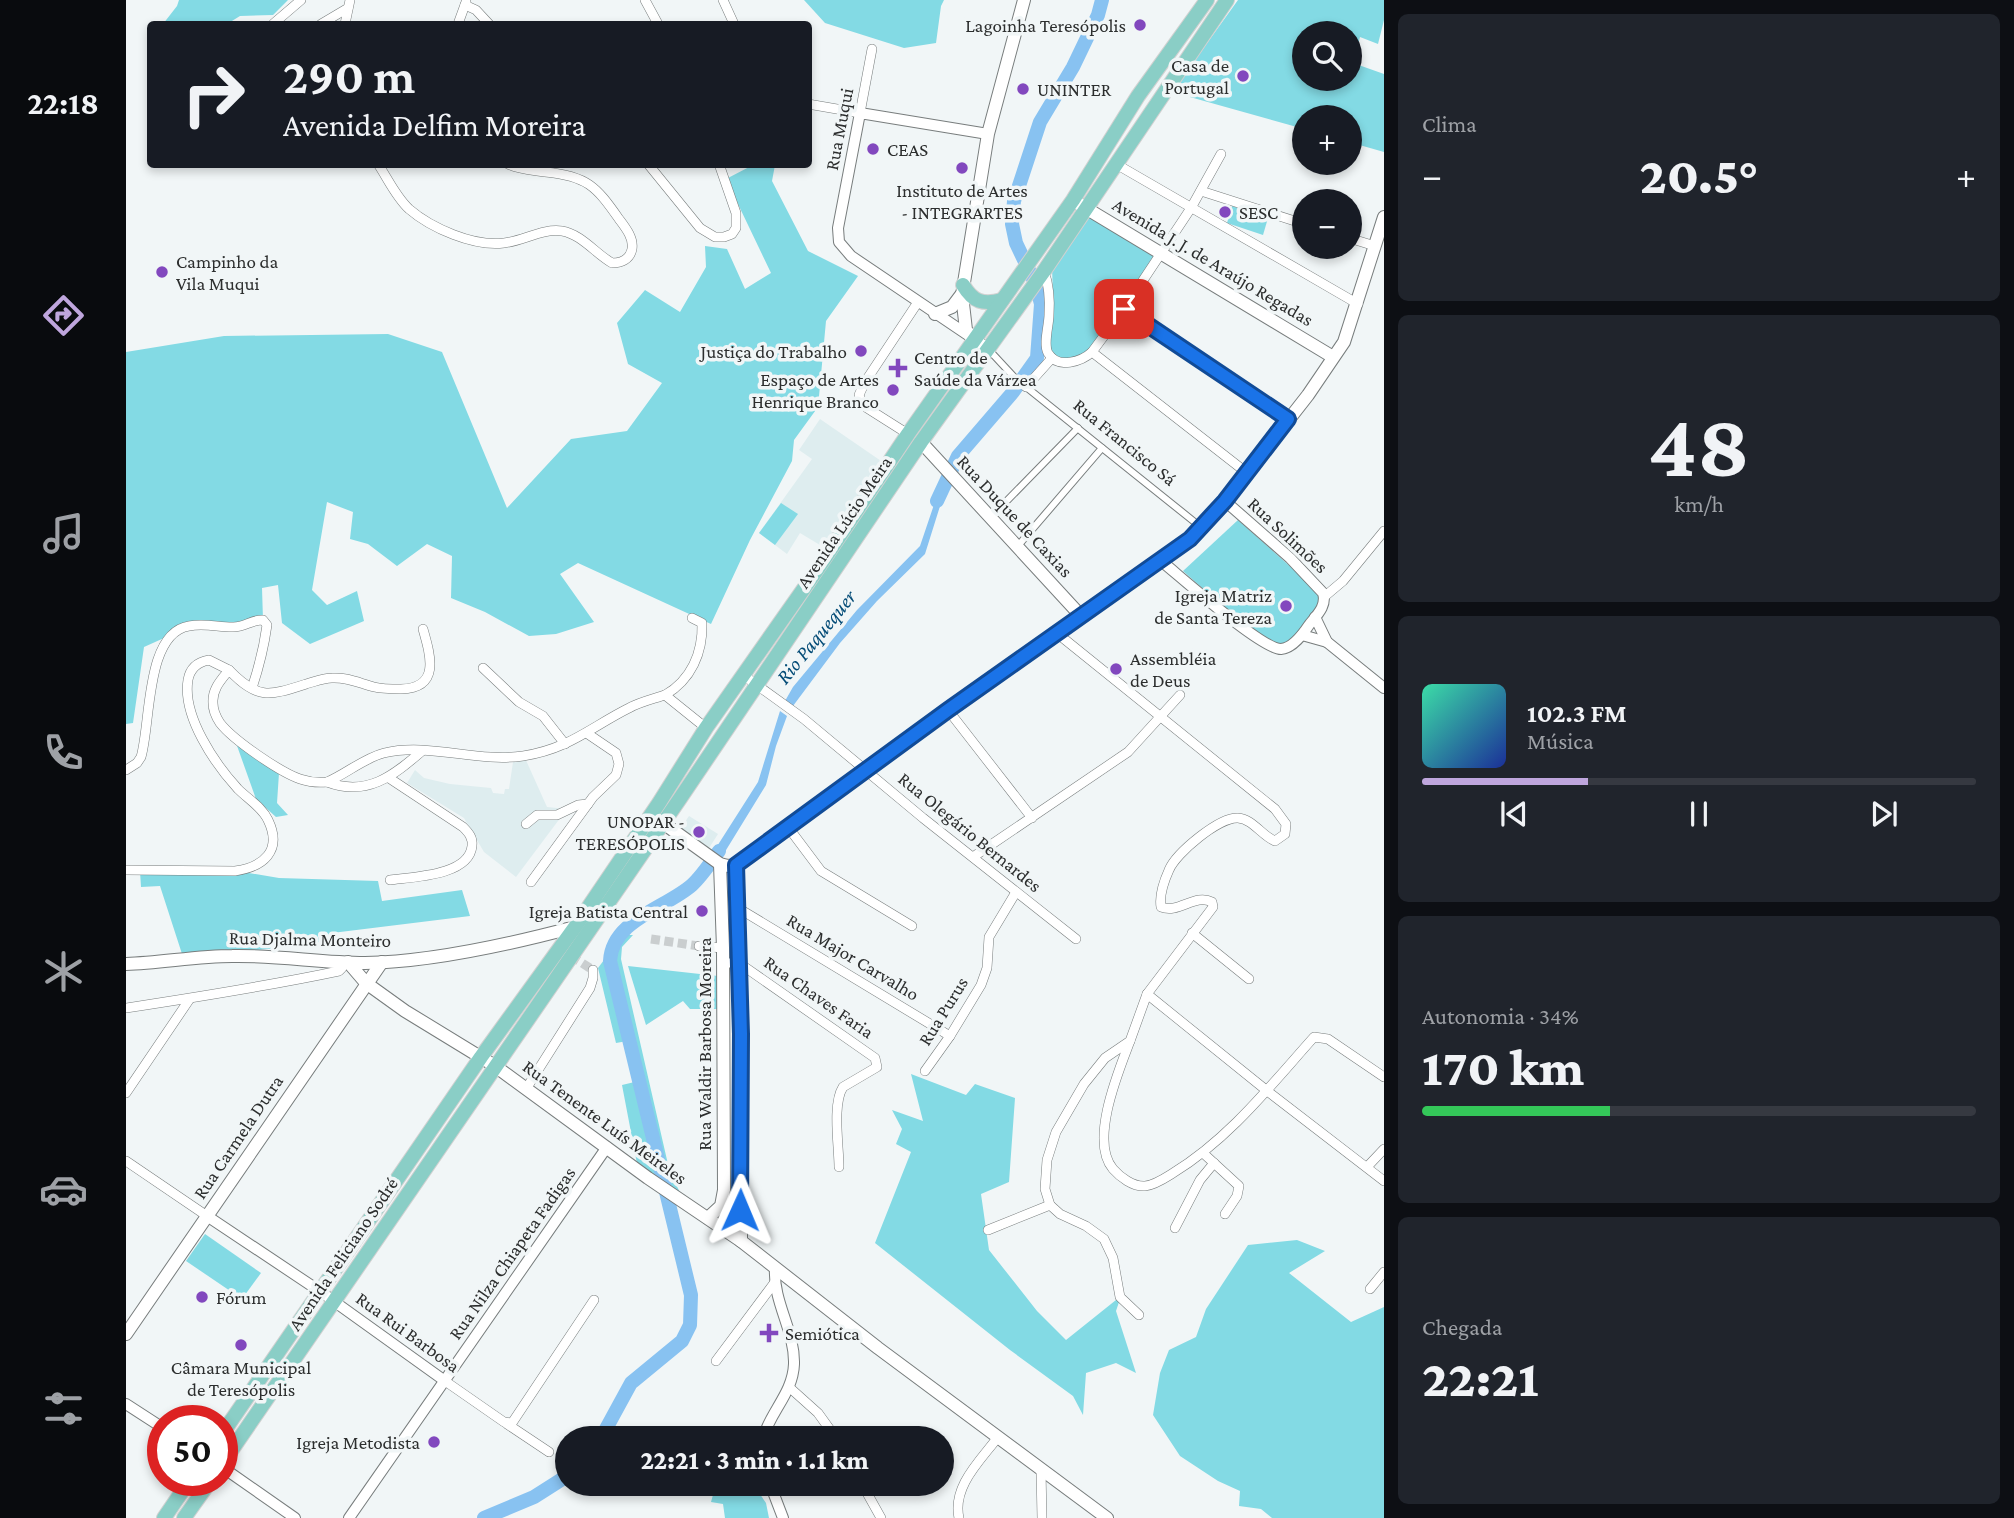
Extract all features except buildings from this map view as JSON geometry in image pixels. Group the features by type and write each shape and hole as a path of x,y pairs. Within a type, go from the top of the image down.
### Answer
{"main road":[{"path":"989,350 971,337 964,324 962,290 988,134 1024,0"},
{"name":"Avenida Lúcio Meira","path":"481,1057 575,927 706,728 817,570 971,337 1002,300 1073,200 1138,96 1207,0"},
{"name":"Avenida Lúcio Meira","path":"495,1066 921,442 1042,274 1227,0"},
{"name":"Avenida J. J. de Araújo Regadas","path":"1073,200 1334,357"},
{"path":"663,823 714,860 727,866 736,865 1202,528 1308,395 1346,338 1384,217"},
{"path":"962,290 978,302 1002,300"},
{"path":"935,314 952,307 962,290"},
{"name":"Rua Duque de Caxias","path":"921,442 1082,616"},
{"name":"Rua Waldir Barbosa Moreira","path":"708,1218 717,1211 723,1200 722,882 714,860"},
{"name":"Rua Waldir Barbosa Moreira","path":"736,865 741,1034 741,1241"},
{"path":"722,882 737,881"},
{"name":"Rua Djalma Monteiro","path":"126,964 234,956 382,962 514,942 575,927"},
{"name":"Rua Tenente Luís Meireles","path":"344,962 366,983 405,1011 495,1066 648,1178 741,1241 775,1275 1107,1518"},
{"name":"Rua Carmela Dutra","path":"126,1334 382,962"},
{"path":"722,1034 741,1034"},
{"name":"Avenida Feliciano Sodré","path":"238,1443 335,1302 481,1057"},
{"name":"Avenida Feliciano Sodré","path":"238,1411 321,1292 495,1066"},
{"path":"164,1518 179,1496"},
{"path":"184,1518 200,1496"}],"street":[{"path":"277,21 301,0"},
{"path":"645,0 656,21"},
{"path":"723,0 733,21"},
{"path":"459,21 466,2 486,21"},
{"path":"325,21 349,4"},
{"name":"Rua Muqui","path":"872,49 838,235 843,249 918,302"},
{"path":"812,105 988,134"},
{"path":"1042,274 1048,286 1047,350 1052,358 1070,363 1078,361 1093,352 1124,309 1191,208 1221,155"},
{"path":"1116,164 1357,304"},
{"path":"381,168 408,208 422,219 472,240 504,243 560,230 577,238 612,263 623,261 632,252 631,237 601,193 591,185 569,175 522,168"},
{"path":"651,168 705,232 715,237 724,237 732,234 736,228 736,213 720,168"},
{"path":"1201,191 1292,220"},
{"path":"1362,242 1375,246"},
{"path":"908,434 862,403 859,394 865,382 918,302 971,337"},
{"path":"1124,309 1288,419"},
{"name":"Rua Francisco Sá","path":"989,350 1015,378 1202,528"},
{"path":"1093,352 1247,473"},
{"path":"1026,387 1052,358"},
{"path":"990,518 1077,428"},
{"path":"1017,547 1102,448"},
{"name":"Rua Solimões","path":"1225,501 1290,558 1320,589 1324,597"},
{"path":"1160,560 1268,645 1285,648 1302,635 1322,608 1324,597 1343,581 1384,531"},
{"path":"1315,617 1327,642"},
{"path":"327,782 382,754 422,751 511,757 535,754 588,734 628,709 665,695 688,675 698,658 702,623 692,618"},
{"path":"126,770 141,757 154,676 172,633 188,626 238,627 256,619 264,620 267,625 266,633 252,688"},
{"path":"126,870 252,869 268,857 272,849 268,820 228,778 204,743 192,715 188,697 189,675 197,664 209,660 229,670 244,684 262,694 272,694 329,677 385,689 419,687 427,680 429,673 429,653 423,629"},
{"path":"1058,634 1281,815 1287,828 1279,840 1268,838 1250,823 1239,818 1234,819 1200,836 1169,868 1160,901 1161,907 1169,909 1203,899 1212,902 1211,911 1147,994 1111,1091 1107,1110 1106,1148 1112,1167 1129,1181 1145,1186 1168,1176 1203,1153 1314,1037 1328,1039 1384,1077"},
{"path":"1302,635 1327,642 1384,688"},
{"path":"483,667 509,694 543,716 565,744"},
{"path":"229,670 216,687 213,699 218,720 225,729 281,770 310,782 327,782 352,788 389,778 422,751"},
{"name":"Rua Olegário Bernardes","path":"743,675 804,719 1076,939"},
{"path":"665,695 706,728"},
{"path":"973,857 1128,752 1180,695"},
{"path":"948,710 1032,818"},
{"path":"531,882 589,804 616,775 619,764 614,750 588,734"},
{"path":"389,778 463,827 472,842 468,859 456,867 390,880"},
{"path":"526,824 537,815 557,815 579,805 589,804"},
{"path":"788,827 821,871 912,926"},
{"path":"714,860 730,870 737,881"},
{"name":"Rua Purus","path":"925,1070 950,1036 981,985 987,968 989,937 1016,891"},
{"name":"Rua Major Carvalho","path":"738,908 950,1036"},
{"path":"1192,933 1249,979"},
{"path":"699,946 723,948"},
{"path":"126,1008 190,1000 339,971 344,962"},
{"path":"722,963 739,963"},
{"name":"Rua Chaves Faria","path":"739,963 855,1042 877,1061 874,1069 839,1092 839,1167"},
{"path":"526,1089 590,988 593,970"},
{"path":"1147,994 1384,1181"},
{"path":"126,1093 190,1000"},
{"path":"1130,1041 1105,1058 1096,1069 1056,1132 1050,1147 1045,1189 1050,1205 1060,1214 1086,1226 1106,1242 1113,1258 1120,1297 1139,1315"},
{"name":"Rua Nilza Chiapeta Fadigas","path":"349,1518 607,1147"},
{"path":"1367,1167 1384,1149"},
{"path":"1203,1153 1239,1186 1237,1196 1225,1214"},
{"name":"Rua Rui Barbosa","path":"126,1161 321,1292 549,1452"},
{"path":"1175,1228 1200,1180 1214,1163"},
{"path":"988,1230 1050,1205"},
{"path":"1370,1289 1384,1272"},
{"path":"716,1361 775,1275"},
{"path":"768,1426 789,1387 794,1365 794,1352 775,1275"},
{"path":"508,1424 512,1423 594,1300"},
{"path":"789,1387 818,1413 827,1426"},
{"path":"126,1404 147,1418"},
{"path":"959,1518 957,1503 963,1485 998,1437"},
{"path":"1041,1471 1042,1518"},
{"path":"238,1477 295,1518"},
{"path":"775,1496 783,1518"},
{"path":"869,1496 881,1518"}],"shaded area":[{"path":"179,0 288,0 273,15 240,16 232,21 165,21"},
{"path":"804,0 944,0 936,43 904,48 825,23"},
{"name":"Casa de Portugal","path":"1238,0 1384,0 1384,20 1378,44 1362,38 1362,21 1292,21 1292,91 1362,91 1362,66 1384,74 1384,152 1362,146 1362,105 1292,105 1292,126 1172,92"},
{"path":"747,168 774,168 772,181 808,251 858,276 826,321 818,407 794,440 792,461 750,540 711,624 578,563 560,574 594,622 556,634 529,636 485,612 451,598 452,556 427,544 397,566 368,544 350,539 353,512 327,502 312,590 327,605 357,591 364,621 310,644 282,623 278,585 262,588 263,620 212,629 193,625 144,647 133,723 126,724 126,352 224,336 388,334 442,352 507,508 571,439 627,431 662,383 628,364 617,323 645,290 680,312 706,267 705,246 727,249 745,289 771,273 726,179"},
{"path":"1232,206 1268,218 1263,235 1227,223"},
{"path":"1088,212 1155,254 1091,351 1073,361 1053,356 1048,342 1053,295 1052,268"},
{"path":"820,419 884,463 825,548 800,533 787,554 759,533 812,459 799,450"},
{"path":"942,481 946,487 925,554 877,601 840,643 793,706 785,701 793,687 857,610 920,546"},
{"path":"781,503 798,514 775,545 759,533"},
{"path":"1238,520 1310,584 1323,600 1288,645 1263,642 1183,571"},
{"path":"780,711 787,716 766,785 723,855 714,851 758,782"},
{"path":"236,743 279,773 277,803 288,815 276,817 256,799"},
{"path":"525,758 547,807 567,809 516,877 484,852 464,818 407,783 415,770 424,778 491,788 493,793 504,794 505,789 509,789 513,762"},
{"name":"UNOPAR - TERESÓPOLIS","path":"689,816 718,834 709,848 680,829"},
{"path":"140,871 237,871 279,878 378,881 382,901 462,890 470,916 332,933 329,943 183,957 160,886 141,887"},
{"path":"633,935 622,947 621,959 670,1173 684,1200 638,1169 622,1085 643,1080 633,1040 616,1043 598,968 619,940"},
{"path":"628,966 718,976 717,1009 690,1009 683,1001 646,1025"},
{"path":"911,1074 966,1095 975,1084 1015,1098 1009,1182 981,1194 989,1250 1037,1311 1066,1340 1121,1296 1116,1311 1136,1373 1116,1363 1086,1373 1083,1415 1073,1396 1010,1350 875,1243 911,1152 896,1144 902,1129 892,1110 923,1121"},
{"path":"205,1234 261,1273 242,1299 186,1261"},
{"path":"1297,1240 1325,1251 1289,1273 1351,1322 1384,1307 1384,1518 1272,1518 1261,1509 1239,1506 1240,1491 1218,1481 1180,1456 1153,1415 1160,1373 1169,1350 1196,1337 1206,1309 1248,1245"},
{"path":"713,1496 761,1496 766,1503 769,1518 725,1518 723,1504 711,1502"}],"waterway":[{"name":"Rio Paquequer","path":"937,501 958,456 1013,392 1037,358 1041,304 1036,285 1016,243 1012,224 1014,201 1040,122 1073,67 1098,15 1102,0"},
{"name":"Rio Paquequer","path":"608,1426 631,1383 682,1341 690,1325 691,1295 610,961 613,947 620,935 642,916 692,885 719,851"},
{"name":"Rio Paquequer","path":"484,1518 534,1497 555,1484"}],"tunnel":[{"path":"651,939 699,946"},
{"path":"571,956 593,970"}],"place":[{"name":"Lagoinha Teresópolis","path":"1140,25"},
{"name":"Casa de Portugal","path":"1243,76"},
{"name":"UNINTER","path":"1023,89"},
{"name":"CEAS","path":"873,149"},
{"name":"Instituto de Artes - INTEGRARTES","path":"962,168"},
{"name":"SESC","path":"1225,212"},
{"name":"Campinho da Vila Muqui","path":"162,272"},
{"name":"Justiça do Trabalho","path":"861,351"},
{"name":"Centro de Saúde da Várzea","path":"898,368"},
{"name":"Espaço de Artes Henrique Branco","path":"893,390"},
{"name":"Igreja Matriz de Santa Tereza","path":"1286,606"},
{"name":"Assembléia de Deus","path":"1116,669"},
{"name":"UNOPAR - TERESÓPOLIS","path":"699,832"},
{"name":"Igreja Batista Central","path":"702,911"},
{"name":"Fórum","path":"202,1297"},
{"name":"Semiótica","path":"769,1333"},
{"name":"Câmara Municipal de Teresópolis","path":"241,1345"},
{"name":"Igreja Metodista","path":"434,1442"}],"route":[{"path":"740,1210 741,1034 736,865 948,710 1190,539 1211,519 1288,419 1124,309"}]}
